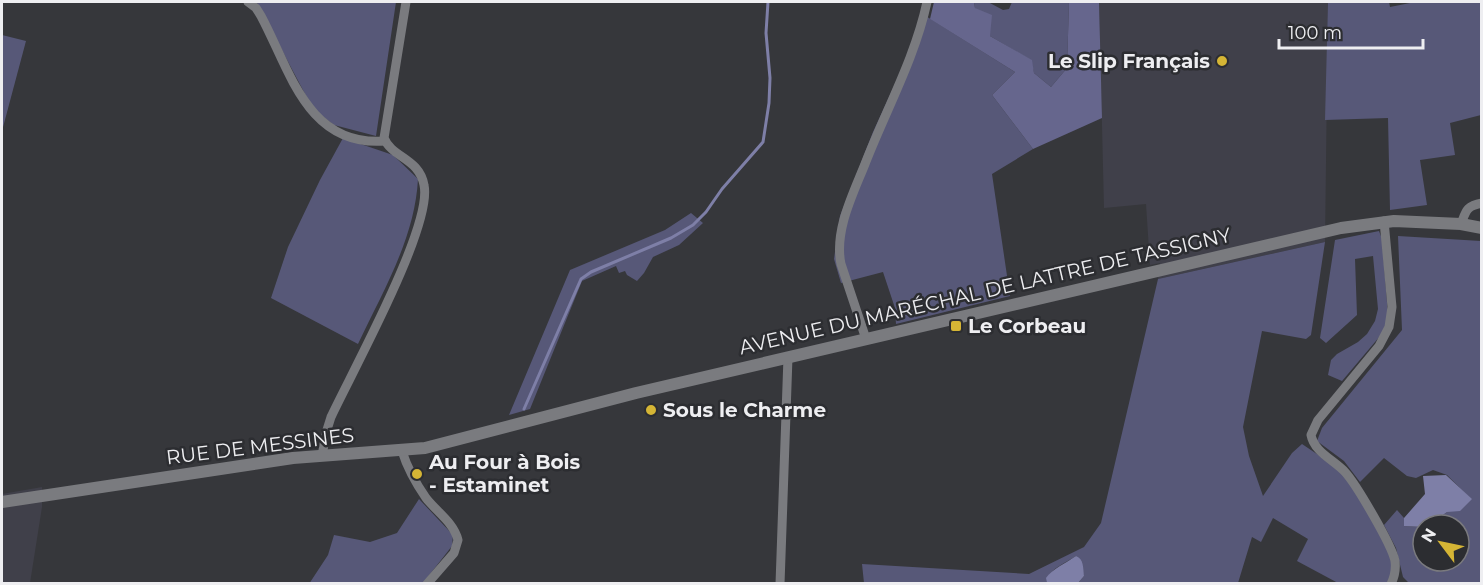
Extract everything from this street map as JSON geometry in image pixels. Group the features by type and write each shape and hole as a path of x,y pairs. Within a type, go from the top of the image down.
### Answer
{"main road":[{"name":"AVENUE DU MARÉCHAL DE LATTRE DE TASSIGNY","path":"522,422 1297,237 1384,221 1482,223"},
{"name":"AVENUE DU MARÉCHAL DE LATTRE DE TASSIGNY","path":"1461,224 1482,228"},
{"name":"RUE DE MESSINES","path":"2,502 236,466 431,447 522,422"}],"street":[{"path":"248,2 261,16 300,93 315,117 329,128 349,136 368,141 385,141 411,162 420,172 424,184 424,204 417,231 331,417 322,456"},
{"path":"385,141 384,134 406,2"},
{"path":"866,339 839,254 839,240 873,142 916,41 927,2"},
{"path":"1461,224 1468,208 1482,203"},
{"path":"1384,221 1392,307 1389,327 1378,346 1317,420 1311,435 1317,448 1343,470 1353,482 1390,548 1395,566 1391,584"},
{"path":"780,584 788,357"},
{"path":"402,451 423,493 452,526 458,540 454,553 428,584"}],"shaded area":[{"path":"255,2 396,2 376,136 334,125 313,109"},
{"path":"934,2 974,2 975,8 992,15 990,36 1032,60 1034,73 1051,87 1067,68 1069,2 1099,2 1102,118 1033,149 992,95 1015,72 930,19"},
{"path":"974,2 988,2 1003,10 1009,9 1012,2 1069,2 1067,68 1051,87 1034,73 1031,60 990,36"},
{"path":"1099,2 1328,2 1325,242 1158,279 1160,263 1150,265 1146,204 1104,208"},
{"path":"1328,2 1389,2 1390,7 1415,2 1481,2 1481,115 1450,123 1455,155 1420,160 1427,205 1390,210 1388,118 1325,120"},
{"path":"921,13 1015,72 992,95 1033,149 992,174 1010,296 896,324 895,308 883,272 841,283 834,259 840,216 873,132 911,49"},
{"path":"2,35 26,41 2,131"},
{"path":"343,138 393,155 418,179 416,201 404,243 358,344 271,298 288,247"},
{"path":"691,213 703,223 679,245 653,257 637,281 625,271 619,273 616,266 582,281 530,409 509,415 570,270 665,230"},
{"path":"1379,231 1382,239 1388,315 1386,329 1342,381 1328,375 1331,360 1367,334 1375,321 1378,309 1373,256 1355,259 1357,315 1326,343 1320,338 1335,240"},
{"path":"1398,236 1481,241 1481,583 1409,583 1403,577 1396,548 1384,525 1397,510 1404,518 1404,526 1411,526 1411,573 1471,573 1471,513 1446,513 1471,499 1447,475 1433,470 1416,478 1407,476 1384,458 1360,482 1344,461 1317,441 1322,428 1402,330"},
{"path":"1325,242 1311,335 1306,339 1262,331 1243,427 1249,456 1263,496 1292,453 1302,444 1337,468 1368,512 1383,540 1392,567 1387,583 1338,583 1297,561 1308,539 1273,518 1261,542 1252,537 1238,583 1078,583 1084,576 1076,556 1053,571 1047,583 864,583 862,564 1029,574 1084,547 1101,523 1158,279"},
{"path":"1446,475 1472,499 1460,511 1411,513 1411,526 1404,526 1404,518 1425,494 1423,476"},
{"path":"42,487 42,507 30,583 2,584 2,494"},
{"path":"419,499 453,535 452,546 423,583 309,584 328,555 334,535 370,542 397,533"},
{"path":"1076,556 1082,562 1084,576 1078,583 1047,583 1046,578 1052,572"}],"waterway":[{"path":"524,409 581,279 591,272 671,238 693,225 763,142 770,78 766,33 768,2"}],"place":[{"name":"Le Slip Français","path":"1222,61"},
{"name":"Le Corbeau","path":"956,326"},
{"name":"Sous le Charme","path":"651,410"},
{"name":"Au Four à Bois - Estaminet","path":"417,474"}]}
